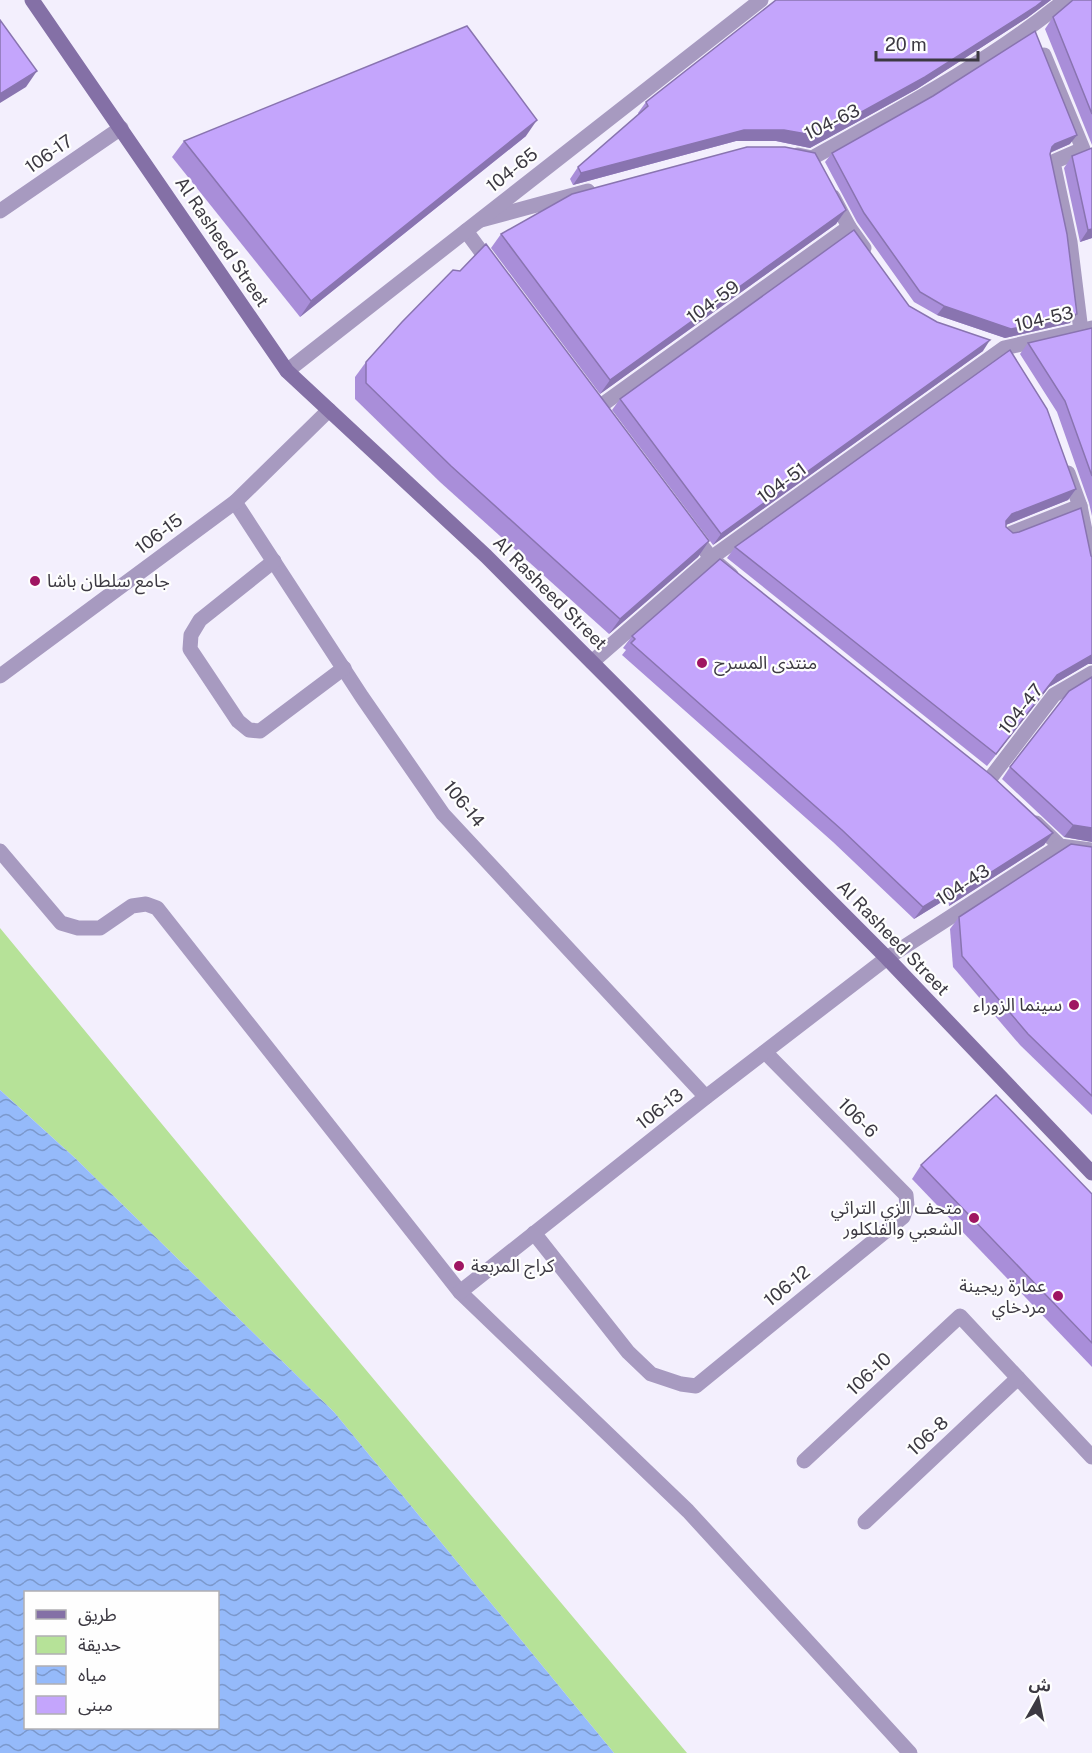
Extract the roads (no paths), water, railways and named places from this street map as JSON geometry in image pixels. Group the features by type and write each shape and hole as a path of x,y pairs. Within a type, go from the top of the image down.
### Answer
{"main road":[{"name":"Al Rasheed Street","path":"32,0 287,371 486,556 887,958 1092,1173"}],"street":[{"name":"104-65","path":"287,371 761,0"},
{"name":"104-63","path":"785,153 814,163 1033,26 1065,0"},
{"path":"1033,26 1088,148 1053,162 1087,329"},
{"name":"106-17","path":"0,211 121,128"},
{"path":"828,188 849,227 875,264"},
{"path":"481,220 597,189"},
{"name":"104-59","path":"599,407 849,227"},
{"path":"466,231 501,278"},
{"name":"104-53","path":"1007,353 1087,329"},
{"path":"984,341 1007,353"},
{"name":"104-51","path":"592,662 711,558 1007,353"},
{"name":"106-15","path":"0,676 235,502 329,410"},
{"path":"1064,461 1089,537 1092,565"},
{"name":"106-14","path":"235,502 344,668 444,814 706,1097"},
{"path":"1007,535 1080,506"},
{"path":"683,521 711,558 739,580"},
{"path":"274,561 200,620 191,635 190,649 238,721 249,730 260,730 344,668"},
{"name":"104-47","path":"988,780 1054,695 1092,673"},
{"path":"1028,817 1060,846 1092,850"},
{"name":"104-43","path":"887,958 1060,846"},
{"path":"0,850 61,923 78,928 100,928 132,906 146,904 157,908 460,1292 688,1511 910,1753"},
{"name":"106-13","path":"460,1292 706,1097 887,958"},
{"name":"106-6","path":"765,1052 906,1195 907,1206 903,1217"},
{"name":"106-12","path":"534,1233 628,1352 643,1367 651,1374 665,1380 696,1386 903,1217"},
{"name":"106-10","path":"804,1461 960,1316 1018,1378"},
{"path":"1018,1378 1092,1457"},
{"name":"106-8","path":"865,1522 1018,1378"}],"water":[{"path":"0,1090 75,1158 334,1412 614,1753 0,1753"}],"place":[{"name":"جامع سلطان باشا","path":"35,581"},
{"name":"منتدى المسرح","path":"702,663"},
{"name":"سينما الزوراء","path":"1074,1005"},
{"name":"متحف الزي التراثي الشعبي والفلكلور","path":"974,1218"},
{"name":"كراج المربعة","path":"459,1266"},
{"name":"عمارة ريجينة مردخاي","path":"1058,1296"}]}
